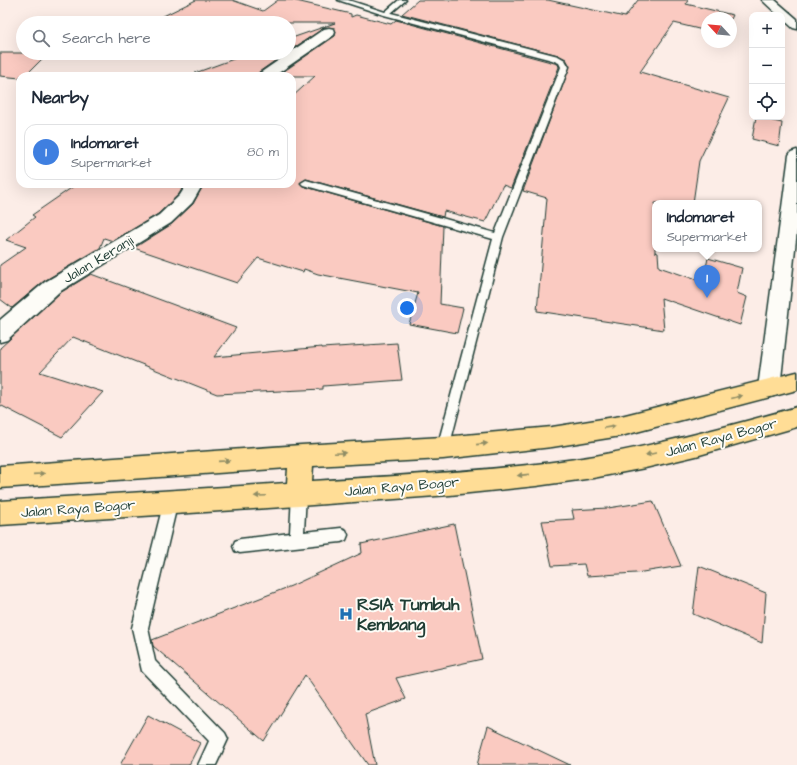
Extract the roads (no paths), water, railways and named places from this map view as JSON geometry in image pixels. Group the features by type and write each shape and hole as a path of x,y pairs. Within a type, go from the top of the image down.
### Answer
{"highway":[{"path":"0,477 301,456 443,448 552,437 621,426 797,381"},
{"name":"Jalan Raya Bogor","path":"0,513 434,484 594,467 734,435 797,416"},
{"path":"299,494 301,456"}],"street":[{"path":"768,0 797,25"},
{"path":"296,55 329,32"},
{"path":"271,72 288,60"},
{"path":"769,388 797,155"},
{"name":"Jalan Keranji","path":"0,334 52,287 165,219 186,199 193,188"}],"lane":[{"path":"341,0 386,14 555,58 562,62 565,67 498,237 443,448"},
{"path":"386,14 403,0"},
{"path":"306,183 498,237"},
{"path":"297,540 299,494"},
{"path":"171,501 140,628 148,666 219,739 207,765"},
{"path":"240,546 341,535"}],"place":[{"name":"Indomaret","path":"707,298"},
{"name":"RSIA Tumbuh Kembang","path":"346,614"}]}
